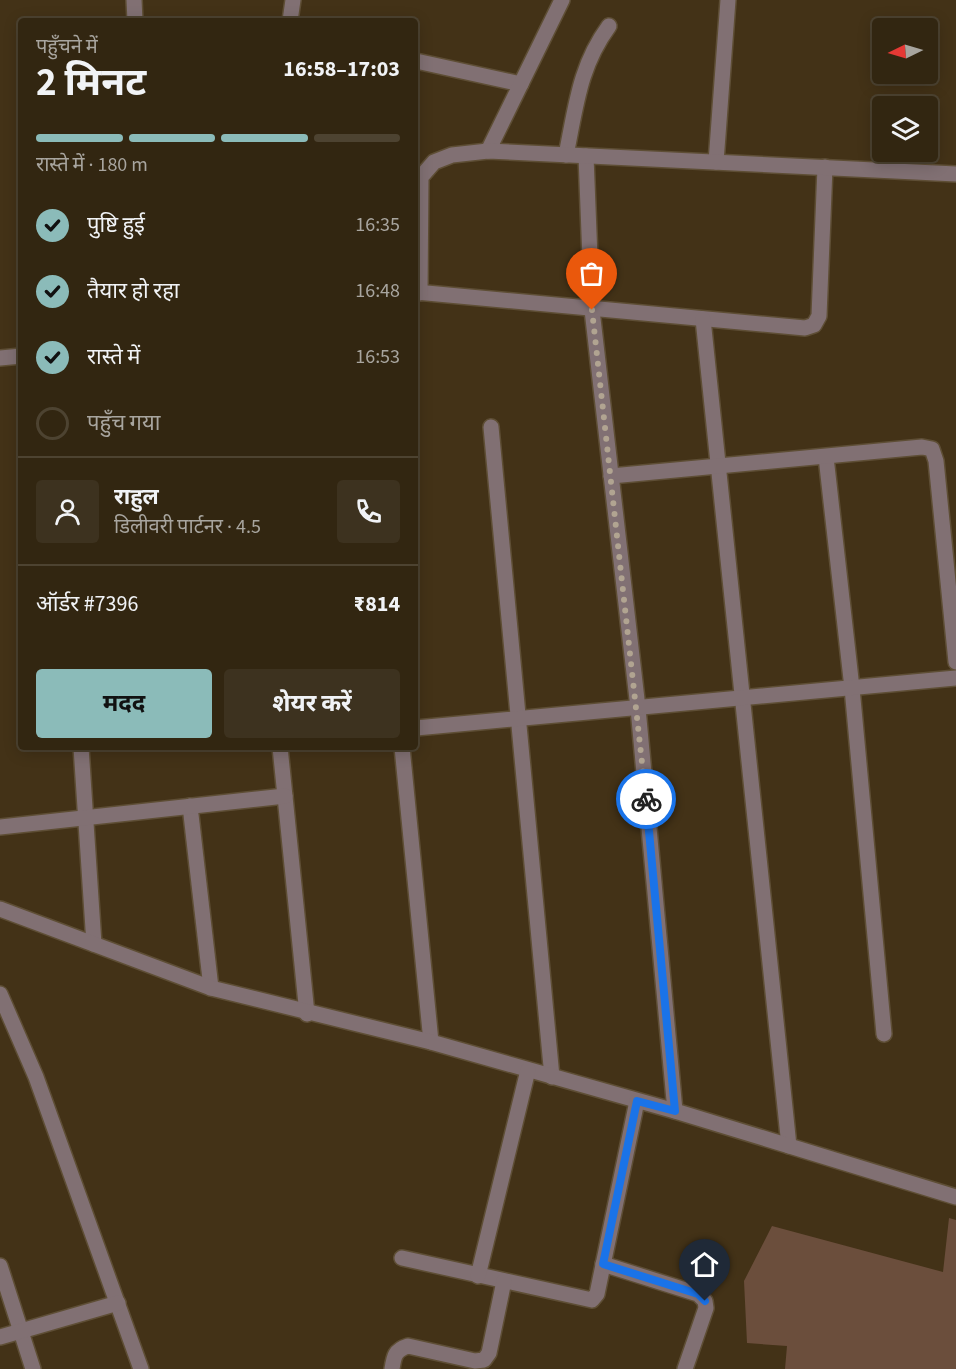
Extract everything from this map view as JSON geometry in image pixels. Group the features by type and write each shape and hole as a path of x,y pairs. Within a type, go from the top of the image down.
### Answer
{"street":[{"path":"134,0 135,18"},
{"path":"290,18 293,0"},
{"path":"488,152 562,0"},
{"path":"716,162 728,0"},
{"path":"567,155 582,76 593,48 609,26"},
{"path":"418,61 521,84"},
{"path":"825,167 819,316 814,325 805,328 592,310 418,292 421,177 434,162 452,155 488,152 825,167 956,174"},
{"path":"586,156 592,310 638,708 675,1111"},
{"path":"703,319 789,1146"},
{"path":"0,358 18,356"},
{"path":"491,427 552,1077"},
{"path":"611,476 922,447 932,449 936,461 956,662"},
{"path":"826,457 852,688 884,1034"},
{"path":"418,728 956,678"},
{"path":"81,750 94,944"},
{"path":"280,750 307,1014"},
{"path":"402,750 431,1042"},
{"path":"0,827 285,796"},
{"path":"190,806 211,988"},
{"path":"0,909 211,988 307,1014 431,1042 675,1111 956,1197"},
{"path":"0,994 36,1077 141,1369"},
{"path":"478,1276 528,1070"},
{"path":"402,1258 592,1300 597,1294 637,1101"},
{"path":"603,1264 698,1294 705,1301 706,1308 686,1369"},
{"path":"0,1266 33,1369"},
{"path":"392,1369 394,1355 399,1349 408,1346 475,1361 484,1360 489,1353 504,1281"},
{"path":"0,1337 118,1303"}],"building":[{"path":"949,1218 956,1220 956,1369 785,1369 787,1346 747,1343 744,1281 772,1226 943,1272"}],"way so far":[{"path":"592,310 638,708 646,799"}],"route":[{"path":"646,799 675,1111 637,1101 603,1264 698,1294 705,1301"}]}
